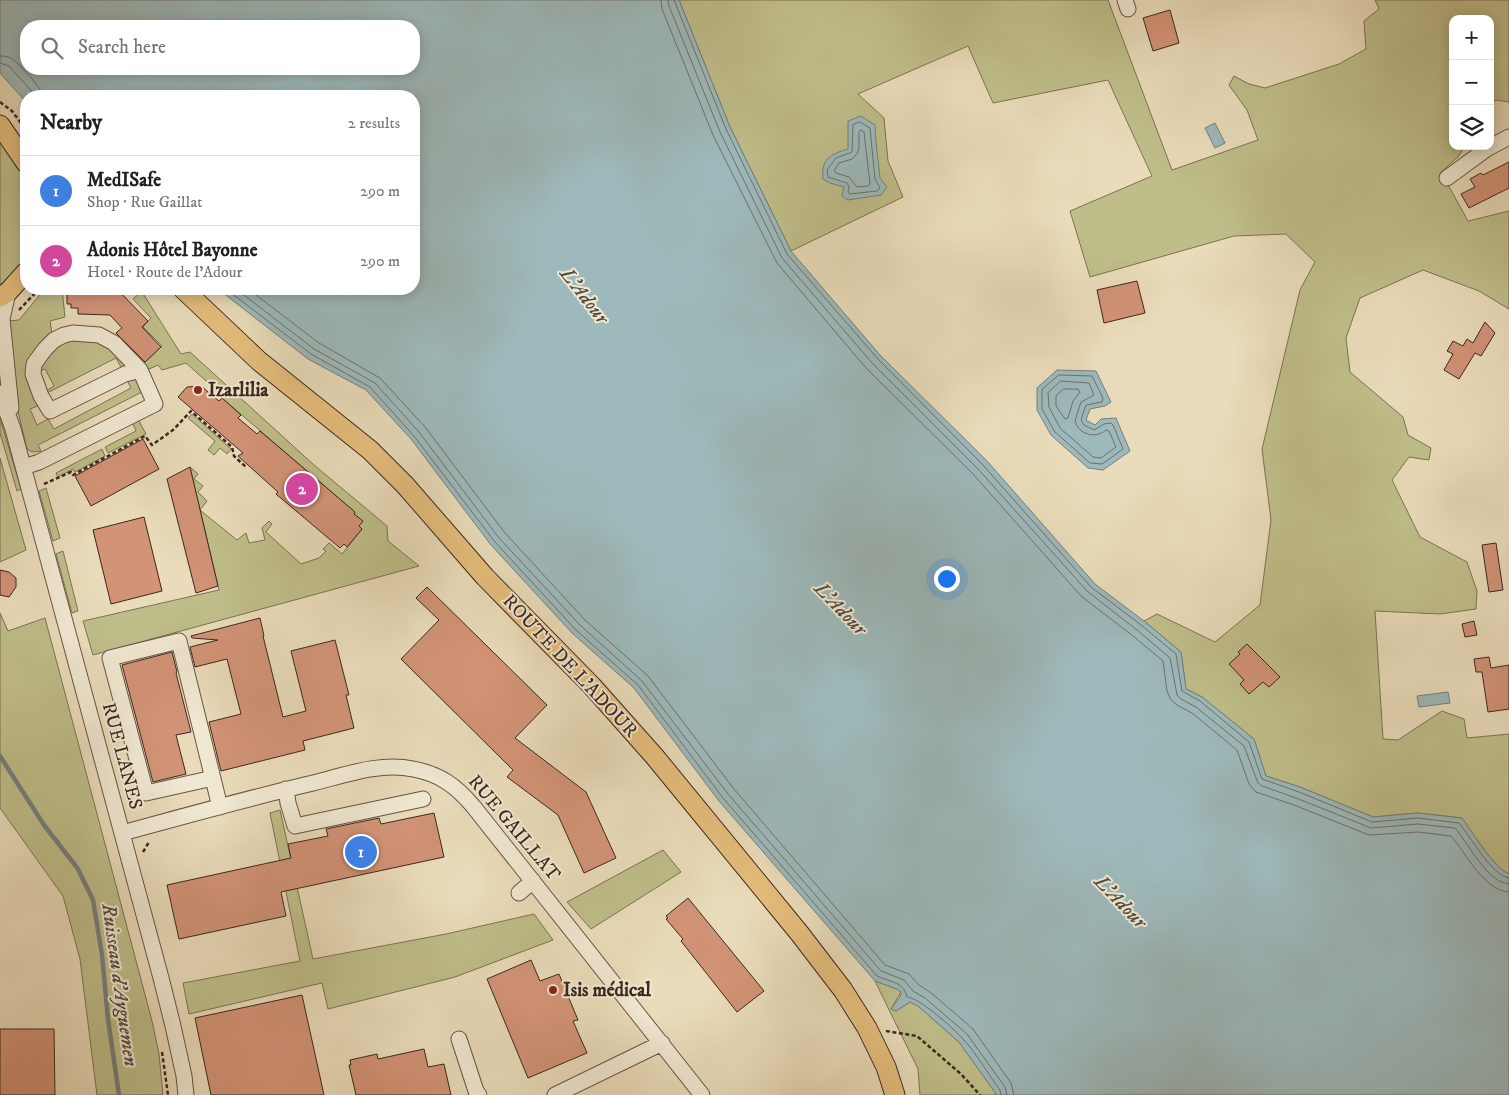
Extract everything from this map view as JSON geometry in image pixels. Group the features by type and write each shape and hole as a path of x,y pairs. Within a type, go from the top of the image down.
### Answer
{"main road":[{"path":"0,125 20,154"},
{"path":"4,295 20,278"},
{"name":"ROUTE DE L'ADOUR","path":"189,295 259,361 370,450 405,485 485,577 592,686 655,757 800,934 843,990 867,1028 886,1067 895,1095"}],"street":[{"path":"1447,178 1488,148 1509,137"},
{"name":"RUE LANES","path":"4,295 2,319 14,429"},
{"path":"24,467 39,462 155,404 140,370 114,342 99,335 73,333 54,340 34,364 33,374 41,396 50,410 125,374 140,370"},
{"name":"RUE LANES","path":"0,393 14,429 129,859 173,1026 184,1076 186,1095"},
{"path":"214,778 146,793 110,658 179,641 214,778 220,807"},
{"name":"RUE GAILLAT","path":"122,833 286,789 381,767 420,770 440,778 453,784 516,848 533,881 624,1006 662,1043 702,1095"},
{"path":"286,789 295,826 423,799"},
{"path":"519,893 533,881"},
{"path":"459,1039 479,1095"},
{"path":"555,1095 579,1089 662,1043"}],"path":[{"path":"14,313 33,295"},
{"path":"30,490 71,472 73,475 145,436 152,446 173,430 191,411 232,447 234,456 247,468"},
{"path":"129,859 142,859 147,844 152,839"},
{"path":"867,1028 917,1036 961,1074 980,1095"}],"shaded area":[{"path":"679,0 1108,0 1172,170 1258,140 1247,110 1229,85 1234,76 1249,84 1265,88 1339,64 1366,49 1364,21 1379,9 1375,0 1509,0 1509,102 1494,101 1494,15 1449,15 1449,150 1462,150 1458,157 1441,172 1468,221 1509,211 1509,309 1479,291 1423,270 1360,298 1346,338 1350,372 1403,417 1408,435 1431,448 1429,460 1409,457 1392,480 1420,537 1467,562 1477,591 1476,609 1440,614 1375,611 1383,739 1398,740 1442,711 1464,719 1467,738 1509,734 1509,874 1490,857 1462,818 1418,813 1373,817 1300,787 1266,776 1254,739 1202,697 1186,689 1181,652 1144,621 1157,614 1215,642 1260,605 1271,520 1262,449 1300,290 1315,262 1286,234 1234,236 1090,277 1070,211 1152,176 1108,80 993,103 968,46 858,94 884,118 888,161 903,197 791,251 730,127"},
{"path":"0,140 20,170 20,268 0,285"},
{"path":"40,295 63,295 65,317 50,321 52,333 37,348 27,367 28,383 40,405 30,409 37,425 48,419 54,429 131,388 126,378 138,374 146,390 38,445 41,451 32,452 27,449 17,407 8,321 19,320"},
{"path":"138,295 144,295 181,354 190,352 314,465 387,526 388,541 419,566 93,655 83,621 219,590 200,510 237,540 246,533 249,543 265,540 262,528 269,521 272,524 266,532 301,564 319,558 326,551 323,549 329,543 342,554 362,529 354,514 355,512 222,398 223,396 186,363 162,370 158,365 149,369 144,363 162,346 143,327 151,318 133,299"},
{"path":"94,340 106,345 127,365 122,369 116,358 47,393 46,391 54,386 45,369 38,372 46,357 56,348 66,343"},
{"path":"192,414 231,449 227,454 220,448 214,455 208,450 215,441 188,418"},
{"path":"0,418 21,489 17,491 0,433"},
{"path":"132,421 139,421 146,434 108,453 105,447 136,431"},
{"path":"102,449 105,456 75,472 73,469 58,477 56,473"},
{"path":"0,458 26,550 0,562"},
{"path":"190,467 198,474 194,479 203,486 198,492 207,501 200,510"},
{"path":"46,488 60,538 53,541 39,491"},
{"path":"63,551 78,611 72,613 56,554"},
{"path":"0,613 8,631 45,618 152,1021 159,1054 163,1095 97,1095 80,959 63,896 0,808"},
{"path":"280,810 313,959 446,934 534,914 553,940 455,977 328,1009 322,983 189,1014 183,983 300,961 270,813"},
{"path":"663,850 681,872 591,929 567,902"},
{"path":"875,981 901,992 891,1009 896,1011 910,1002 918,1006 959,1042 997,1095 920,1095 918,1069"}],"water":[{"name":"L'Adour","path":"0,0 679,0 730,127 791,251 880,355 987,461 1095,584 1181,652 1186,689 1202,697 1254,739 1266,776 1300,787 1373,817 1418,813 1462,818 1490,857 1509,874 1509,1095 997,1095 959,1042 918,1006 910,1002 896,1011 891,1009 900,997 901,992 875,981 719,801 634,688 572,633 491,545 411,439 366,390 308,359 226,295 420,295 420,90 20,90 20,95 0,73"},
{"path":"861,116 875,125 880,178 887,187 881,195 848,200 842,196 844,187 823,179 823,172 828,158 848,149 848,121"},
{"path":"1215,123 1225,143 1215,148 1205,128"},
{"path":"1057,370 1096,371 1111,402 1105,406 1090,409 1086,420 1095,425 1101,419 1116,418 1130,451 1103,470 1088,468 1051,435 1037,410 1037,388"},
{"path":"1448,692 1450,703 1419,707 1417,696"}],"building":[{"path":"1170,10 1179,43 1153,51 1143,18"},
{"path":"1509,162 1509,188 1469,208 1461,194 1475,187 1470,179 1481,173 1483,175"},
{"path":"1137,281 1145,313 1104,323 1097,290"},
{"path":"67,295 123,295 148,321 142,327 161,347 145,362 116,333 122,328 110,315 78,314 78,308 71,308 71,304 67,304"},
{"path":"1485,322 1495,333 1481,356 1475,353 1459,379 1444,370 1453,354 1447,351 1453,341 1463,346 1467,339 1473,343"},
{"path":"201,386 219,401 222,398 241,415 238,418 257,434 260,431 355,512 354,514 363,521 359,526 362,529 347,547 344,544 340,548 276,494 278,492 238,456 243,453 178,397 187,387"},
{"path":"143,439 159,469 91,506 75,476"},
{"path":"190,467 218,586 196,593 167,479"},
{"path":"144,517 162,591 111,604 93,530"},
{"path":"1496,543 1503,590 1489,592 1482,545"},
{"path":"0,570 9,572 16,578 16,587 9,597 0,595"},
{"path":"427,587 547,705 515,738 586,792 616,858 584,873 558,815 507,777 513,770 401,659 439,620 416,598"},
{"path":"260,618 283,717 306,711 291,651 335,640 349,695 346,695 354,728 303,741 305,750 221,771 209,722 241,714 227,659 195,667 190,647 218,640 192,638 191,636"},
{"path":"1474,621 1477,635 1465,637 1462,624"},
{"path":"1247,644 1280,677 1269,687 1263,682 1249,694 1240,684 1244,680 1229,664"},
{"path":"172,652 191,732 176,735 186,774 153,782 122,665"},
{"path":"1489,657 1491,668 1509,665 1509,709 1488,712 1482,672 1476,672 1474,659"},
{"path":"434,813 444,857 281,892 286,916 179,939 167,885 291,858 288,844 328,836 326,829 379,818 381,824"},
{"path":"688,898 764,991 737,1012 666,919 668,918 666,916"},
{"path":"531,960 540,981 559,974 578,1020 573,1021 587,1053 528,1078 487,979"},
{"path":"302,995 324,1095 211,1095 195,1018"},
{"path":"0,1029 54,1029 55,1095 0,1095"},
{"path":"424,1049 428,1067 444,1064 451,1095 356,1095 349,1065 351,1065 350,1060 377,1054 378,1059"}],"waterway":[{"name":"Ruisseau d'Ayguemen","path":"0,756 44,825 78,869 93,900 102,955 108,1019 119,1095"}],"place":[{"name":"Izarlilia","path":"198,390"},
{"name":"Adonis Hôtel Bayonne","path":"302,489"},
{"name":"MedISafe","path":"361,852"},
{"name":"Isis médical","path":"553,990"}]}
